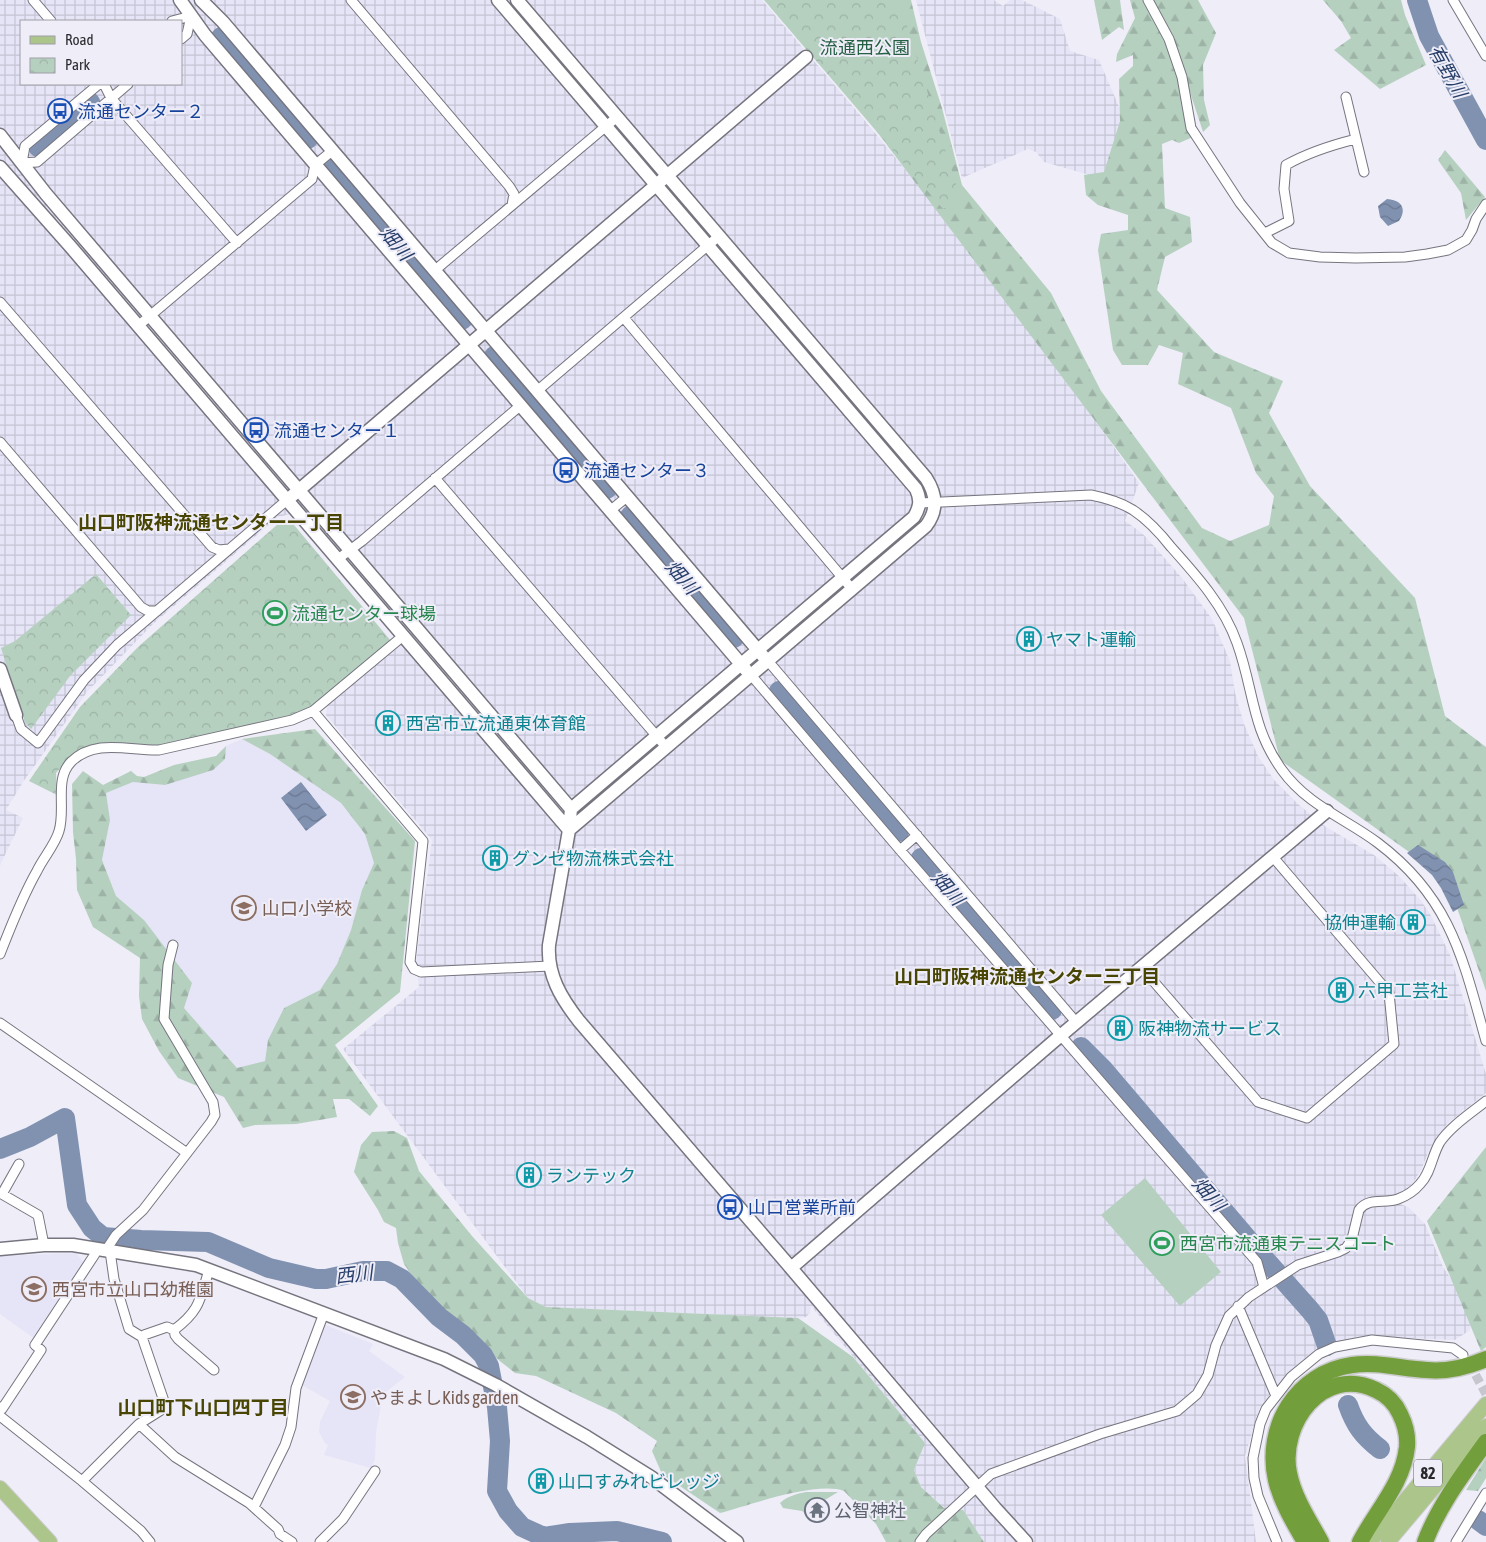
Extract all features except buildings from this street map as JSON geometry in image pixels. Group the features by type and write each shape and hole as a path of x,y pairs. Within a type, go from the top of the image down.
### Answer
{"highway":[{"path":"1305,1542 1281,1495 1276,1480 1274,1450 1280,1421 1286,1408 1303,1388 1325,1372 1354,1365 1370,1364 1444,1370 1458,1369 1486,1359"},
{"path":"1321,1542 1293,1485 1287,1460 1288,1446 1296,1420 1312,1399 1334,1387 1348,1384 1371,1388 1390,1400 1398,1409 1407,1432 1406,1451 1401,1472 1384,1504 1360,1542"},
{"path":"1425,1542 1444,1502 1486,1442"}],"main road":[{"name":"82","path":"1370,1542 1486,1404"},
{"name":"82","path":"1388,1542 1486,1426"},
{"path":"0,1488 50,1542"}],"street":[{"path":"33,0 50,20"},
{"path":"180,0 205,35 469,346 900,850 1257,1262 1264,1287"},
{"path":"351,0 509,186 514,194 512,205"},
{"path":"498,0 916,490 920,503 919,509 914,516 571,809 549,945 550,966 560,994 579,1021 994,1508 1026,1542"},
{"path":"517,0 926,478 931,486 935,502 932,519 926,526 569,830"},
{"path":"1148,0 1169,40 1182,77 1192,128 1240,203 1272,243 1290,253 1356,258 1420,255 1448,250 1466,240 1486,204"},
{"path":"1453,0 1485,50"},
{"path":"176,20 191,16 206,1 434,271 1076,1022"},
{"path":"182,38 187,34 191,16"},
{"path":"0,669 21,730 38,744 84,680 118,645 469,346 666,174 806,57"},
{"path":"22,163 25,146 98,85"},
{"path":"105,85 112,98 237,243"},
{"path":"127,85 37,162 22,163 3,175 138,326 569,830"},
{"path":"1346,97 1364,172"},
{"path":"434,271 617,117"},
{"path":"0,135 46,194 571,809"},
{"path":"1265,233 1290,221 1284,189 1286,165 1301,156 1325,147 1356,139"},
{"path":"138,326 312,179 315,165 332,151"},
{"path":"537,391 719,236"},
{"path":"0,302 212,547 219,550 229,549"},
{"path":"624,318 852,589"},
{"path":"338,559 521,406"},
{"path":"0,442 141,607 148,611 157,611"},
{"path":"434,478 666,747"},
{"path":"920,503 1091,495 1120,503 1145,519 1206,587 1228,623 1237,643 1255,718 1263,738 1283,772 1312,801 1366,835 1396,858 1411,872 1437,905 1448,923 1459,948 1486,1041"},
{"path":"611,510 628,496"},
{"path":"0,954 12,922 36,872 59,832 64,771 72,761 96,749 110,746 159,750 292,720 313,711 403,636"},
{"path":"313,711 423,841 410,962 414,968 421,972 550,966"},
{"path":"791,1268 1076,1022 1327,811"},
{"path":"900,850 917,836"},
{"path":"1142,968 1258,1102 1307,1118 1394,1044 1389,993 1273,858"},
{"path":"0,1407 2,1408 41,1350 35,1345 116,1235 142,1210 211,1122 214,1115 213,1102 164,1019 168,965 172,945"},
{"path":"0,1023 187,1153"},
{"path":"920,1542 926,1534 991,1474 1100,1434 1177,1411 1197,1394 1208,1375 1216,1345 1229,1316 1238,1306 1298,1265 1346,1248 1352,1239 1359,1210 1362,1206 1368,1202 1397,1199 1421,1183 1442,1140 1460,1122 1486,1101"},
{"path":"19,1164 1,1194 38,1215 44,1245"},
{"path":"0,1249 44,1245 73,1245 104,1252 196,1265 444,1359 496,1385 587,1437 651,1477 738,1542"},
{"path":"82,1481 139,1424 166,1407 142,1337 129,1329 104,1252"},
{"path":"174,1330 192,1315 197,1307 209,1270"},
{"path":"1238,1306 1276,1396"},
{"path":"254,1507 285,1445 291,1427 296,1388 324,1313"},
{"path":"142,1337 144,1334 168,1327 174,1330 178,1339 214,1370"},
{"path":"1277,1542 1258,1496 1254,1478 1253,1458 1260,1424 1266,1409 1291,1377 1319,1354 1335,1347 1372,1340 1453,1348 1463,1355"},
{"path":"0,1416 82,1481 141,1531 150,1542"},
{"path":"139,1424 175,1457 249,1503 278,1529 280,1534 292,1542"},
{"path":"320,1542 343,1519 375,1471"},
{"path":"1456,1542 1486,1493"}],"shaded area":[{"path":"0,0 762,0 866,122 1002,287 1139,483 1125,521 1142,533 1161,554 1182,578 1212,619 1230,661 1235,693 1244,724 1258,756 1274,780 1298,804 1326,827 1374,855 1399,876 1422,902 1431,916 1450,955 1486,1074 1486,1093 1448,1123 1431,1146 1421,1170 1400,1204 1408,1207 1425,1224 1443,1267 1472,1302 1470,1330 1455,1340 1361,1336 1317,1348 1287,1373 1260,1407 1245,1456 1256,1542 984,1542 963,1511 944,1508 921,1487 914,1470 925,1443 811,1306 810,1313 806,1317 798,1318 546,1307 528,1298 343,1049 419,987 416,963 432,840 326,715 327,705 402,644 290,514 278,517 153,624 87,692 23,782 6,810 23,818 0,865"},
{"path":"916,0 994,0 1003,6 1010,0 1022,0 1060,19 1070,51 1099,60 1126,123 1107,180 1044,162 1036,152 1028,149 962,178"},
{"name":"山口小学校","path":"242,739 270,754 341,803 365,834 374,863 362,890 351,930 337,964 320,990 284,1008 268,1040 265,1061 237,1068 184,1008 144,920 116,896 102,860 110,820 105,793 133,782 165,785 225,759 226,746"},
{"name":"西宮市立山口幼稚園","path":"76,1253 85,1264 35,1339 0,1314 0,1256"},
{"name":"やまよしKids garden","path":"323,1324 373,1344 369,1351 405,1377 383,1394 376,1432 375,1459 371,1468 324,1455 328,1445 319,1432 320,1422 330,1401 300,1384"}],"green space":[{"name":"流通西公園","path":"764,0 899,0 960,197 943,209"},
{"path":"858,0 911,0 921,42 942,108 962,185 1051,293 1101,391 1202,528 1230,541 1269,525 1274,496 1256,473 1231,408 1178,384 1183,353 1159,345 1148,365 1122,365 1113,350 1098,250 1101,234 1128,230 1128,215 1098,205 1086,195 1084,175 1104,172 1120,121 1119,79 1133,66 1133,55 1116,62 1117,54 1135,18 1130,0 1198,0 1216,33 1203,65 1204,100 1210,125 1203,132 1188,86 1180,82 1193,137 1179,143 1172,140 1162,144 1165,208 1190,217 1192,242 1165,257 1157,290 1214,352 1283,381 1269,413 1310,486 1415,598 1445,716 1486,747 1486,991 1447,879 1280,760 1244,618 822,59"},
{"path":"1094,0 1120,0 1124,30 1119,27 1102,40"},
{"path":"1323,0 1401,0 1405,15 1426,65 1380,89 1334,50 1351,38 1341,21"},
{"path":"1445,150 1485,197 1466,220 1461,193 1438,160"},
{"path":"278,524 294,525 391,641 308,710 288,717 155,747 109,742 71,756 56,773 57,795 29,781 80,707 138,647"},
{"path":"96,574 131,615 70,676 31,729 25,722 1,648 15,641"},
{"path":"315,729 415,841 400,992 335,1045 378,1106 370,1116 349,1099 333,1099 337,1117 296,1124 255,1125 243,1128 224,1097 178,1078 159,1051 142,1019 139,996 140,958 93,927 77,890 72,784 83,771 103,785 131,771 137,776 144,777 174,765 216,756 226,746 225,759 213,770 165,785 133,782 106,793 110,820 102,860 116,896 144,920 192,983 184,1008 237,1068 265,1061 268,1040 284,1008 320,990 337,964 351,930 362,890 374,863 365,834 341,803 270,754 242,739"},
{"path":"394,1131 407,1138 419,1171 472,1236 528,1298 546,1307 798,1318 853,1357 925,1443 914,1470 921,1487 944,1508 963,1510 984,1542 886,1542 876,1524 844,1491 832,1489 800,1491 720,1513 662,1474 652,1451 657,1441 616,1413 536,1376 515,1373 486,1350 471,1332 422,1290 404,1264 396,1228 384,1222 354,1172 361,1145 372,1132"},
{"path":"1486,1147 1486,1347 1481,1351 1427,1221"},
{"name":"西宮市流通東テニスコート","path":"1145,1178 1221,1272 1180,1306 1101,1215"},
{"path":"1486,1458 1486,1478 1478,1491 1466,1490"},
{"path":"806,1492 838,1492 815,1506 823,1519 815,1522 802,1511 783,1508 780,1503 792,1496"}],"water":[{"path":"1387,199 1396,201 1403,209 1399,221 1388,226 1380,217 1378,206"},
{"path":"301,782 327,815 306,831 281,798"},
{"path":"1418,845 1445,862 1453,872 1464,905 1453,912 1432,875 1407,853"}],"waterway":[{"name":"有野川","path":"1417,0 1429,36 1486,140"},
{"name":"畑川","path":"221,37 308,139"},
{"name":"畑川","path":"38,147 90,102"},
{"name":"畑川","path":"331,166 462,320"},
{"name":"畑川","path":"494,356 607,489"},
{"name":"畑川","path":"630,516 734,638"},
{"name":"畑川","path":"779,691 899,832"},
{"name":"畑川","path":"921,858 1052,1010"},
{"name":"畑川","path":"1081,1047 1103,1069 1310,1310 1318,1320 1327,1346"},
{"name":"西川","path":"0,1149 30,1137 65,1118 77,1205 92,1228 103,1237 208,1242 269,1268 316,1279 326,1279 363,1271 387,1271 402,1279 439,1317 463,1335 483,1355 489,1366 497,1407 500,1441 497,1491 508,1511 522,1527 544,1537 570,1533 617,1531 662,1542"},
{"name":"畑川","path":"1348,1405 1360,1430 1380,1449"},
{"name":"畑川","path":"1478,1520 1486,1526"}],"tunnel":[{"path":"1469,1363 1486,1394"}],"place":[{"name":"流通センター２","path":"60,111"},
{"name":"流通センター１","path":"256,430"},
{"name":"流通センター３","path":"566,470"},
{"name":"流通センター球場","path":"275,613"},
{"name":"ヤマト運輸","path":"1029,639"},
{"name":"西宮市立流通東体育館","path":"388,723"},
{"name":"グンゼ物流株式会社","path":"495,858"},
{"name":"山口小学校","path":"244,908"},
{"name":"協伸運輸","path":"1413,922"},
{"name":"六甲工芸社","path":"1341,990"},
{"name":"阪神物流サービス","path":"1120,1028"},
{"name":"ランテック","path":"529,1175"},
{"name":"山口営業所前","path":"730,1207"},
{"name":"西宮市流通東テニスコート","path":"1162,1243"},
{"name":"西宮市立山口幼稚園","path":"34,1289"},
{"name":"やまよしKids garden","path":"353,1397"},
{"name":"山口すみれビレッジ","path":"541,1481"},
{"name":"公智神社","path":"817,1510"}],"district":[{"name":"山口町阪神流通センター一丁目","path":"211,522"},
{"name":"山口町阪神流通センター三丁目","path":"1027,976"},
{"name":"山口町下山口四丁目","path":"203,1407"}]}
